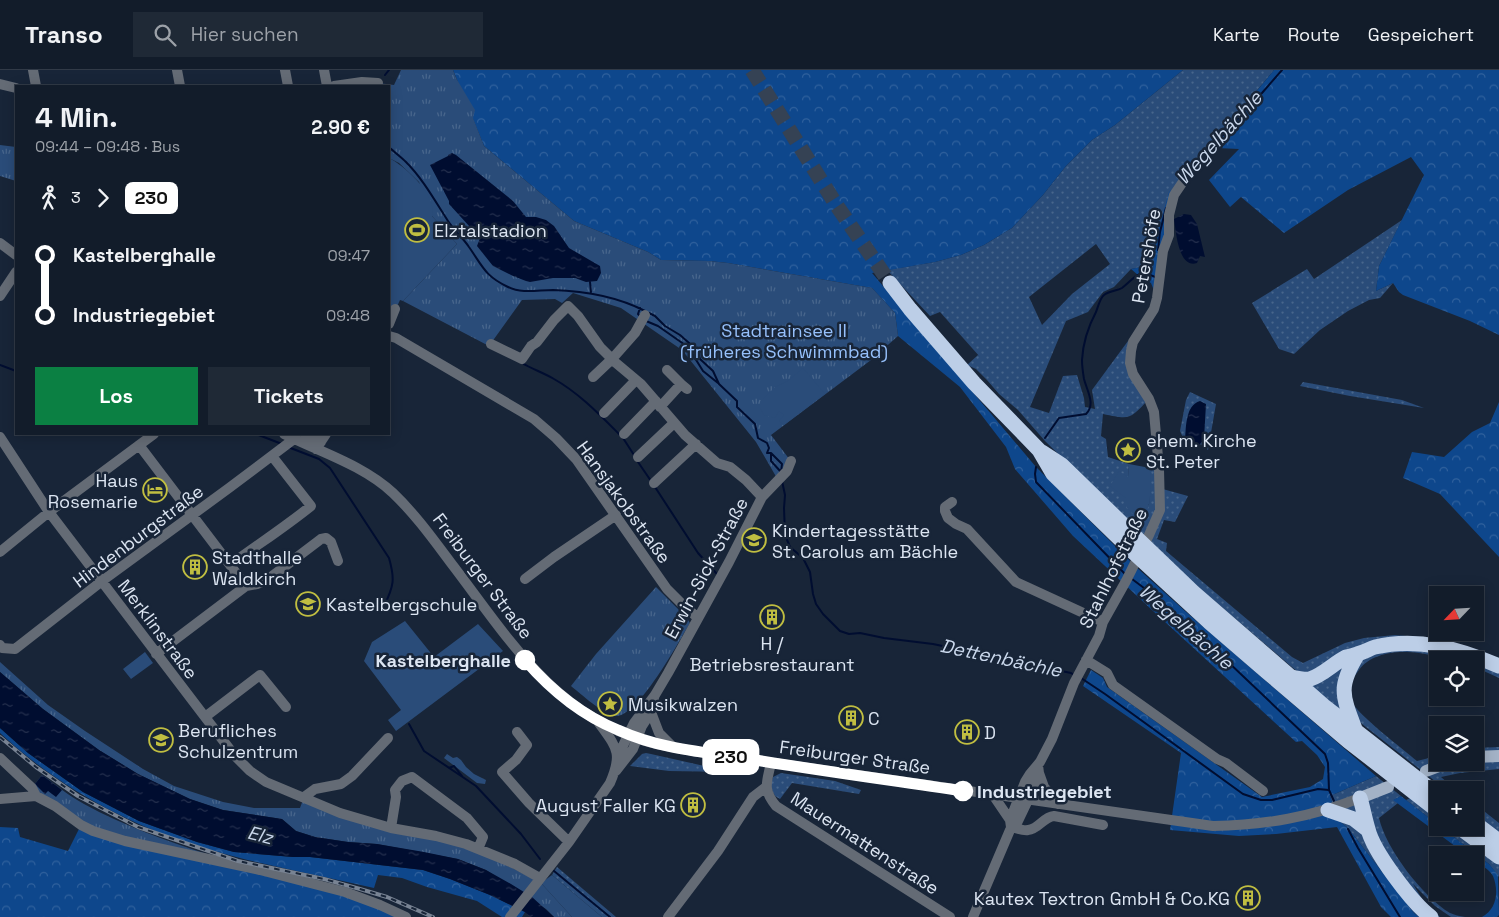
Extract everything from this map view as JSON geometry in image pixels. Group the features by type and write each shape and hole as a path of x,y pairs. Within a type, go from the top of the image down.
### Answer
{"highway":[{"path":"890,283 974,383 1039,450 1053,474 1136,546 1266,672 1429,793"},
{"path":"1155,565 1200,597 1291,677 1356,730 1385,762"},
{"path":"1291,677 1300,679 1311,678 1343,659 1373,648 1412,643 1458,651 1499,666"},
{"path":"1356,730 1345,702 1344,686 1345,676 1358,654"},
{"path":"1356,800 1364,827 1380,854 1418,906 1430,917"},
{"path":"1328,810 1354,819 1364,827"},
{"path":"1484,834 1499,853"},
{"path":"1472,836 1499,853"}],"main road":[{"path":"1484,757 1499,756"},
{"name":"Freiburger Straße","path":"1356,800 1388,786"}],"street":[{"path":"33,70 36,85"},
{"path":"177,70 180,85"},
{"path":"285,70 288,85"},
{"path":"324,70 327,85"},
{"path":"340,85 359,82 378,83"},
{"path":"0,84 15,88"},
{"name":"Petershöfe","path":"1149,399 1133,374 1130,363 1131,351 1133,342 1154,309 1163,251 1169,236 1169,215 1174,195 1189,173"},
{"path":"0,243 15,255"},
{"path":"0,296 15,274"},
{"path":"491,344 522,360 554,320 568,306 578,316 600,347 636,380 674,423 717,463 730,467 762,497"},
{"path":"390,322 395,309"},
{"path":"593,377 635,333 645,315"},
{"name":"Hansjakobstraße","path":"390,336 396,338 534,419 556,438 576,459 667,589 698,618"},
{"path":"624,434 658,404 684,387 668,370"},
{"path":"604,413 636,380"},
{"name":"Stahlhofstraße","path":"974,917 1010,824 1017,822 1023,799 1039,769 1074,682 1160,510 1159,469 1154,412 1149,399"},
{"path":"638,457 674,423"},
{"path":"0,552 49,512 153,435"},
{"name":"Freiburger Straße","path":"285,435 292,441 321,441"},
{"name":"Freiburger Straße","path":"307,435 321,441 393,493 420,523 506,636 552,688 570,703 598,721 632,736 673,747 771,763 1213,826 1263,824 1300,818 1356,800"},
{"name":"Merklinstraße","path":"0,437 4,452 156,654 235,756 250,771 266,782 340,813 392,828 436,836 478,849 515,864 538,881"},
{"name":"Hindenburgstraße","path":"0,645 2,648 15,649 102,581 292,441"},
{"path":"654,483 696,444"},
{"path":"139,446 246,586"},
{"path":"230,565 310,506 276,453"},
{"name":"Erwin-Sick-Straße","path":"632,736 642,710 655,696 729,564 762,497 789,466"},
{"path":"952,502 946,507 945,511 948,518 967,529 1016,582 1103,622"},
{"path":"525,579 616,515"},
{"path":"156,654 246,586 267,580 318,542 326,538 331,542 338,561"},
{"path":"1086,660 1106,673 1113,685 1264,791"},
{"path":"205,717 260,675 286,707"},
{"name":"Erwin-Sick-Straße","path":"632,736 651,712 655,696"},
{"path":"651,712 659,733 673,747"},
{"path":"598,721 613,742 618,756"},
{"path":"517,732 527,745 516,760 502,772 529,804 568,842"},
{"path":"510,917 594,807 610,783 618,756 632,736"},
{"path":"614,773 633,749 632,736"},
{"path":"304,797 315,789 340,784 352,776 388,738"},
{"path":"0,758 32,788 36,796"},
{"path":"668,917 718,850 753,797 766,787 771,763"},
{"path":"1039,769 1044,787 1058,804"},
{"path":"392,828 396,797 395,790 402,781 412,777 468,818 483,837 478,849"},
{"name":"Mauermattenstraße","path":"766,787 767,794 776,806 950,917"},
{"path":"992,795 1010,824 1028,831 1049,817 1054,816 1103,825"},
{"path":"0,799 36,796 55,806 81,825 125,841 260,870 345,892 406,917"}],"green space":[{"name":"Stadtrainsee II (früheres Schwimmbad)","path":"401,70 453,70 475,110 473,118 484,146 574,221 648,252 661,260 728,263 872,288 895,313 898,336 880,352 891,345 771,435 793,464 778,480 756,442 682,350 621,308 573,293 562,303 555,299 522,300 489,346 403,301 457,244 432,216 419,182 399,163 390,158 390,85 349,85 378,83 394,85"},
{"path":"453,70 1183,70 1115,125 1092,140 1066,166 1043,195 1012,228 984,245 961,255 935,262 872,273 1036,467 1134,565 1376,776 1330,796 1338,820 1348,828 1419,917 1391,917 1381,907 1337,827 1239,836 1170,830 1181,753 1083,686 1091,670 1103,678 1107,687 1262,797 1310,787 1323,779 1325,767 1317,755 1302,741 1296,742 1073,536 1015,469 1006,447 960,387 898,336 895,313 872,288 728,263 661,260 648,252 574,221 484,146"},
{"path":"1183,70 1274,70 1189,170 1156,238 1153,270 1141,267 1131,269 1114,287 1103,292 1088,312 1066,321 1030,407 1049,413 1063,376 1077,375 1085,407 1095,409 1092,390 1128,341 1133,342 1130,363 1149,399 1138,411 1129,416 1119,417 1103,414 1101,436 1106,439 1108,457 1129,464 1127,508 1149,505 1150,468 1159,469 1159,488 1188,496 1175,522 1164,520 1157,539 1167,543 1166,551 1292,657 1303,663 1345,643 1364,638 1395,635 1428,638 1429,641 1437,641 1466,651 1429,651 1429,655 1397,652 1378,656 1363,665 1352,681 1350,689 1352,702 1371,723 1417,761 1429,758 1429,771 1480,771 1441,777 1446,781 1435,781 1357,720 1325,700 1298,672 1163,557 1045,441 1018,410 999,394 976,369 967,365 978,355 980,357 940,312 930,316 887,270 935,262 961,255 984,245 1012,228 1043,195 1066,166 1092,140 1115,125","holes":["1096,244 1110,264 1072,294 1042,325 1029,297"]},
{"path":"1274,70 1499,70 1499,335 1470,321 1403,295 1393,283 1376,291 1379,266 1424,175 1411,157 1348,190 1284,233 1241,197 1230,207 1209,180 1239,149 1217,148 1212,145"},
{"path":"0,145 15,147 15,181 0,176"},
{"name":"Elztalstadion","path":"390,159 419,182 430,200 433,208 432,216 457,244 403,301 400,300 390,322"},
{"path":"1173,189 1157,298 1151,283 1131,269 1141,267 1153,269 1156,238 1169,192"},
{"path":"1402,220 1379,266 1376,291 1393,283 1380,298 1369,300 1348,311 1320,330 1294,354 1279,349 1252,303 1307,269 1314,279"},
{"path":"803,368 825,394 784,425 779,421 784,415 779,411 775,418 764,415 760,408 760,402 774,388 789,380"},
{"path":"1303,382 1402,400 1424,408 1300,386"},
{"path":"1190,392 1216,404 1208,450 1200,444 1204,439 1190,409 1185,442 1180,431 1186,400"},
{"path":"1499,402 1499,557 1440,494 1403,478 1412,452 1444,457 1472,432 1490,423"},
{"path":"1129,464 1150,468 1149,505 1147,511 1138,519 1127,508 1127,499 1110,486 1119,471 1128,477"},
{"path":"656,587 690,623 657,677 634,705 624,714 615,716 604,712 571,686 596,654"},
{"path":"405,621 434,657 478,624 503,651 396,731 388,720 401,710 364,661 372,642"},
{"path":"145,652 153,663 131,679 123,669"},
{"path":"1484,657 1499,662 1499,678 1484,671"},
{"path":"0,662 48,705 143,769 174,786 223,802 254,808 300,808 304,797 340,813 466,844 541,883 572,917 554,917 546,909 486,870 458,859 377,844 315,837 296,831 282,819 223,810 190,799 138,774 99,750 43,709 0,672"},
{"path":"0,728 28,753 83,792 139,821 197,842 234,852 310,857 423,870 490,895 525,912 522,917 502,917 477,901 402,878 378,875 374,888 251,861 182,841 126,818 72,788 23,753 0,733"},
{"path":"1499,747 1499,769 1484,771 1484,748"},
{"path":"646,753 731,772 669,771 630,766 642,754"},
{"path":"447,754 461,760 474,774 486,780 485,784 477,783 444,758"},
{"path":"781,773 835,781 861,790 859,794 792,783 780,799 775,796 770,786 773,777"},
{"path":"42,775 78,801 99,812 162,839 210,855 93,831 32,788"},
{"path":"1376,776 1401,796 1394,800 1398,803 1379,818 1389,844 1397,857 1429,896 1429,900 1413,884 1427,907 1440,917 1419,917 1414,913 1348,828 1338,820 1330,796"},
{"path":"1429,790 1429,818 1406,800"},
{"path":"1401,796 1429,818 1429,827 1393,800"},
{"path":"1484,811 1499,823 1499,877 1484,860 1484,846 1466,846 1452,836 1484,836"},
{"path":"81,825 345,892 406,917 0,917 0,827 18,828 20,837 68,851"},
{"path":"1441,836 1452,836 1466,846 1455,846"},
{"path":"1484,860 1498,875 1499,915 1497,917 1482,917 1487,914 1494,904 1496,893 1493,876 1485,867"},
{"path":"557,867 616,917 602,917 552,875"},
{"path":"552,875 602,917 572,917 541,883"},
{"path":"1430,901 1434,901 1450,913 1465,917 1451,917"}],"water":[{"path":"452,153 513,201 526,217 546,220 554,226 569,248 600,266 601,273 597,281 586,282 575,278 553,278 530,282 493,266 477,246 480,238 449,204 430,165"},
{"path":"1184,214 1191,215 1197,224 1205,257 1200,256 1197,263 1191,263 1186,260 1179,248 1174,219"},
{"path":"1200,401 1206,404 1204,439 1200,444 1192,446 1185,442 1187,418 1191,407"},
{"name":"Elz","path":"0,672 43,709 99,750 138,774 190,799 223,810 282,819 296,831 315,837 377,844 458,859 486,870 511,884 532,897 554,917 530,917 525,912 490,895 423,870 310,857 234,852 197,842 139,821 83,792 28,753 0,728"},
{"path":"42,775 62,790 56,797 48,791 45,794 35,784"}],"waterway":[{"path":"385,75 389,70"},
{"name":"Wegelbächle","path":"1190,168 1235,124 1242,111 1262,93 1282,70"},
{"name":"Dettenbächle","path":"390,148 418,176 448,221 485,270 500,283 519,290 553,290 600,295 645,311"},
{"name":"Wegelbächle","path":"1158,250 1166,208"},
{"name":"Wegelbächle","path":"1045,438 1059,418 1086,414 1089,410 1091,402 1084,379 1082,362 1088,329 1100,300 1108,293 1122,288 1140,274 1155,277"},
{"path":"590,282 591,292"},
{"path":"640,308 638,314 640,316"},
{"name":"Dettenbächle","path":"649,313 680,335 697,350 700,359 713,371 719,384 737,401 737,407 755,424 758,438 767,443 769,448 767,453 771,453 782,464 781,472"},
{"name":"Dettenbächle","path":"646,321 658,326 688,347 703,371 718,383"},
{"path":"522,363 572,391 620,435"},
{"path":"0,365 15,371"},
{"path":"259,435 282,444"},
{"path":"623,438 634,455"},
{"path":"288,447 319,459 330,468 389,558 392,582 390,593 384,606"},
{"name":"Dettenbächle","path":"771,453 771,461 781,472"},
{"path":"638,462 651,481"},
{"name":"Wegelbächle","path":"1036,467 1036,482 1126,575"},
{"name":"Dettenbächle","path":"782,481 785,495 785,535 790,547 803,558 810,572 816,604 840,631 849,634 860,633 933,644 1074,675"},
{"path":"655,487 698,553 717,574"},
{"name":"Wegelbächle","path":"1132,579 1207,642 1325,754 1328,763 1329,790"},
{"name":"Dettenbächle","path":"1081,678 1243,794 1261,800 1272,800 1318,789 1329,790"},
{"path":"409,724 424,751 476,786 521,834 540,859"},
{"path":"449,768 454,766 462,776"},
{"path":"1329,790 1334,801"},
{"path":"1348,829 1400,917"},
{"path":"554,871 610,917"}],"tunnel":[{"path":"752,70 837,206 890,283"}],"railway":[{"path":"0,737 36,767 78,796 138,827 238,861 324,879 387,897 433,917"}],"bus line":[{"name":"230","path":"525,660 552,688 570,703 598,721 627,735 646,741 685,750 963,791"}],"place":[{"name":"Elztalstadion","path":"417,230"},
{"name":"ehem. Kirche St. Peter","path":"1128,450"},
{"name":"Haus Rosemarie","path":"155,490"},
{"name":"Kindertagesstätte St. Carolus am Bächle","path":"754,540"},
{"name":"Stadthalle Waldkirch","path":"195,567"},
{"name":"Kastelbergschule","path":"308,604"},
{"name":"H / Betriebsrestaurant","path":"772,617"},
{"name":"Kastelberghalle","path":"525,660"},
{"name":"Musikwalzen","path":"610,704"},
{"name":"C","path":"851,718"},
{"name":"D","path":"967,732"},
{"name":"Berufliches Schulzentrum","path":"161,740"},
{"name":"Industriegebiet","path":"963,791"},
{"name":"August Faller KG","path":"693,805"},
{"name":"Kautex Textron GmbH & Co.KG","path":"1248,898"}]}
